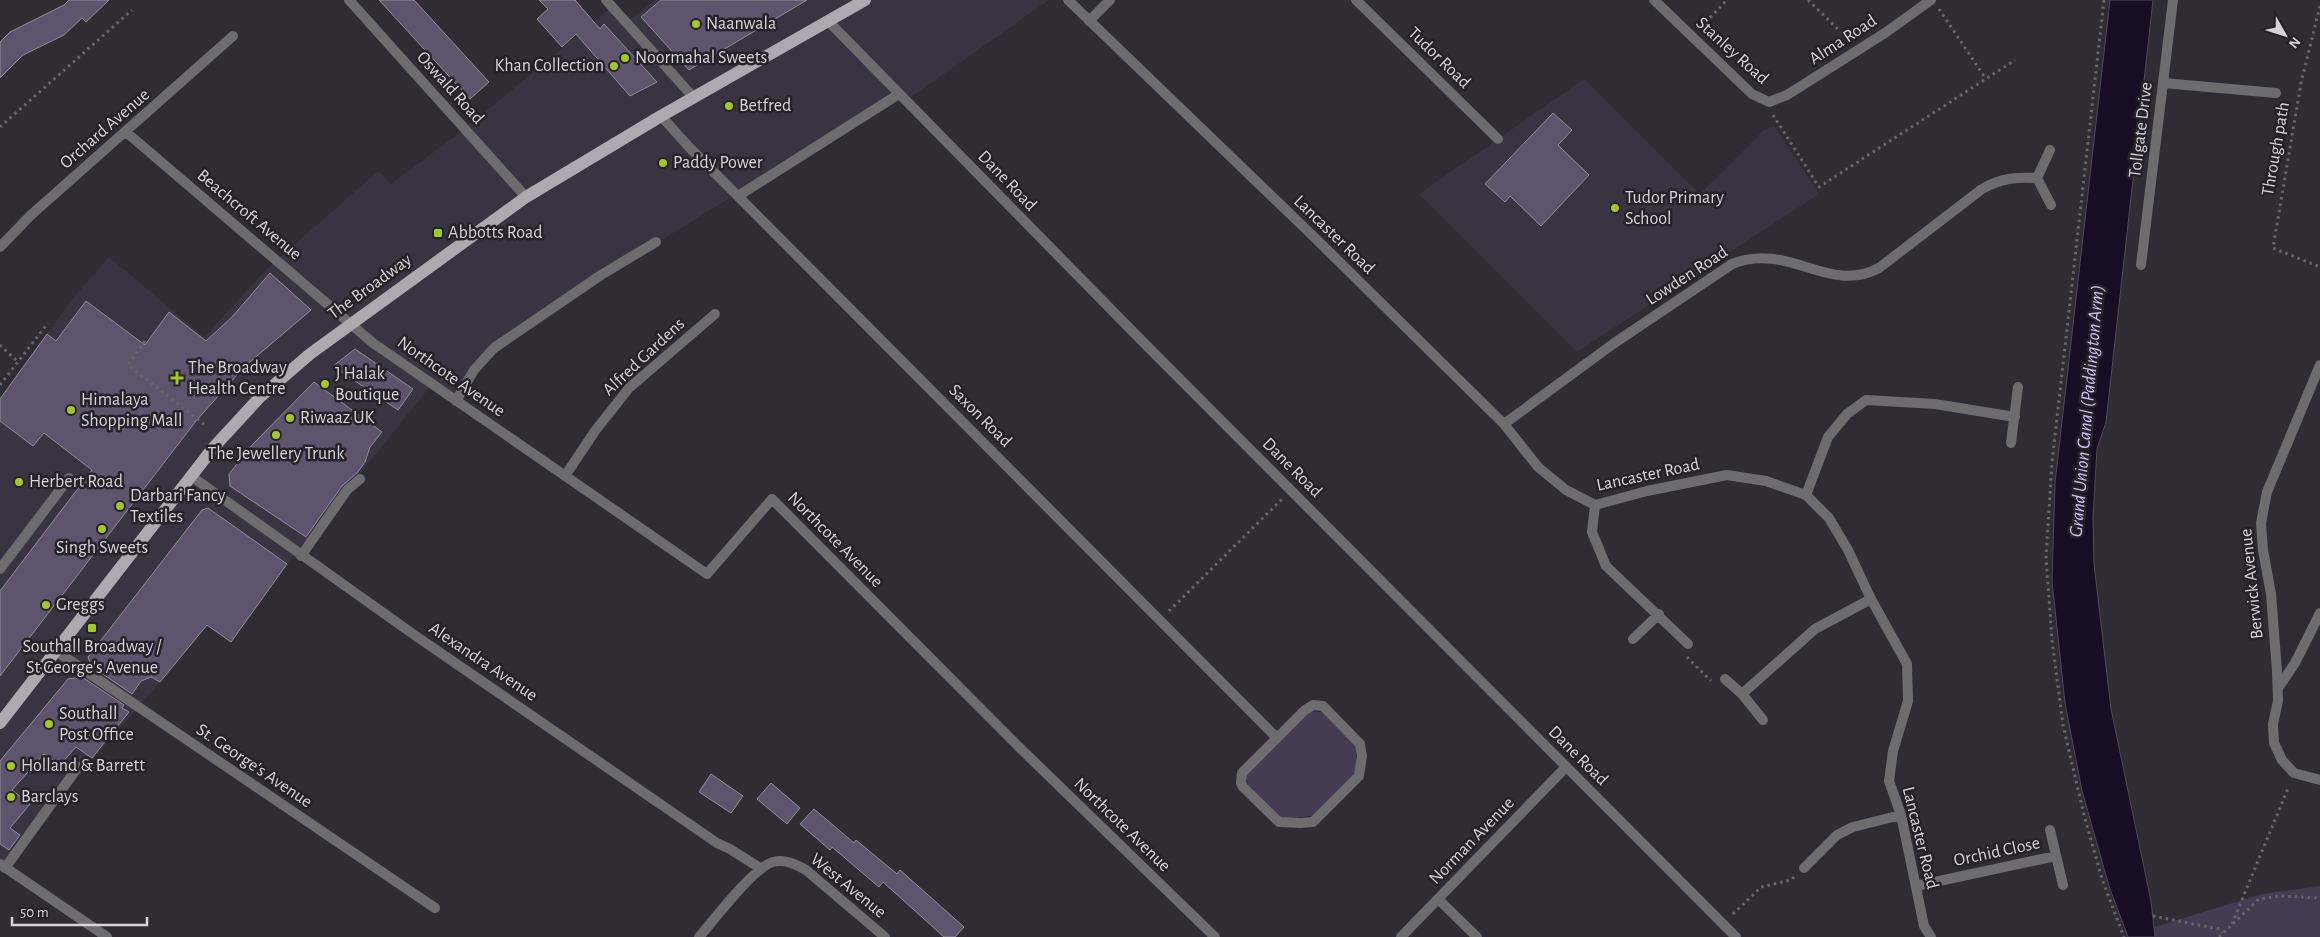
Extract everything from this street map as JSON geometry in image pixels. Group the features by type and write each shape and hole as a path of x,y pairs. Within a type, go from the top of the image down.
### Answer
{"main road":[{"name":"The Broadway","path":"0,723 213,448 260,397 310,354 351,322 526,197 661,116 861,1"}],"street":[{"name":"Oswald Road","path":"349,0 526,197"},
{"path":"606,0 694,98"},
{"name":"Lancaster Road","path":"1068,0 1504,424 1538,467 1566,490 1595,505 1647,491 1727,475 1766,481 1806,495 1829,518 1848,550 1871,599 1907,664 1908,701 1893,750 1889,781 1901,815 1924,926 1931,937"},
{"path":"1088,20 1110,0"},
{"name":"Tudor Road","path":"1356,0 1498,139"},
{"name":"Stanley Road","path":"1654,0 1752,94 1770,102"},
{"name":"Tollgate Drive","path":"2141,265 2173,0"},
{"name":"Alma Road","path":"1770,102 1787,95 1934,4"},
{"name":"Dane Road","path":"828,21 1736,937"},
{"name":"Orchard Avenue","path":"0,247 31,215 233,36"},
{"path":"2163,83 2276,93"},
{"path":"738,196 899,94"},
{"name":"Saxon Road","path":"661,116 738,196 1277,738"},
{"name":"Beachcroft Avenue","path":"126,132 351,322"},
{"path":"2050,150 2037,178 2051,205"},
{"name":"Lowden Road","path":"1504,424 1613,344 1732,264 1750,258 1774,258 1839,276 1849,277 1868,274 1898,254 1995,181 2012,177 2037,178"},
{"path":"456,401 482,358 494,348 600,276 656,242"},
{"name":"Alfred Gardens","path":"565,476 595,431 629,388 714,314"},
{"name":"Northcote Avenue","path":"351,322 373,343 707,574 772,499 1034,762 1214,937"},
{"name":"Berwick Avenue","path":"2294,773 2282,760 2274,744 2273,724 2278,688 2271,594 2262,536 2263,508 2270,485 2320,364"},
{"path":"2011,443 2018,387"},
{"path":"1806,495 1828,436 1847,414 1866,400 1935,404 2015,417"},
{"name":"Alexandra Avenue","path":"191,476 301,556 716,843 730,849 760,868"},
{"path":"0,569 69,478"},
{"path":"301,556 346,490 360,479"},
{"path":"1595,505 1592,532 1606,566 1659,614 1688,644"},
{"path":"1742,694 1815,629 1871,599"},
{"path":"2278,688 2295,663 2320,613"},
{"path":"1633,639 1659,614"},
{"name":"St. George's Avenue","path":"56,651 435,908"},
{"path":"1725,679 1742,694 1763,720"},
{"path":"1318,705 1327,710 1360,744 1362,756 1359,776 1312,822 1302,824 1279,822 1241,784 1242,773 1277,738 1309,707 1318,705"},
{"path":"78,767 3,866 107,937"},
{"name":"Norman Avenue","path":"1401,937 1566,767"},
{"path":"2294,773 2320,780"},
{"path":"1804,868 1837,835 1853,826 1901,815"},
{"name":"Orchid Close","path":"2050,830 2063,885"},
{"name":"Orchid Close","path":"1916,886 2056,856"},
{"name":"West Avenue","path":"760,868 780,862 796,864 806,870 885,937"},
{"path":"699,937 760,868"},
{"path":"1438,899 1477,937"}],"path":[{"path":"1692,37 1727,0"},
{"path":"1808,0 1858,50"},
{"path":"2104,0 2052,462 2046,557 2052,640 2063,725 2094,851 2124,937"},
{"path":"1934,4 1986,79"},
{"name":"Through path","path":"2320,6 2301,83 2272,248 2320,267"},
{"path":"0,127 132,10"},
{"path":"1770,102 1774,118 1819,187 2015,60"},
{"path":"0,385 48,323"},
{"path":"145,341 128,365 205,425"},
{"path":"0,345 18,363"},
{"path":"1160,620 1291,490"},
{"path":"1688,644 1681,651 1717,687 1725,679"},
{"path":"2232,924 2294,773"},
{"path":"1733,914 1762,888 1791,880 1804,868"},
{"path":"2219,937 2259,899 2280,896 2320,898"},
{"path":"2153,916 2219,929 2222,933"}],"shaded area":[{"path":"655,0 1049,0 904,102 896,96 585,287 482,360 457,397 433,383 287,564 231,642 207,625 71,784 65,781 0,872 0,399 73,298 109,257 204,337 267,269 378,171 391,184 462,131 612,7 626,23"},
{"name":"Tudor Primary School","path":"1584,79 1700,194 1764,130 1774,126 1819,194 1577,352 1419,194"},
{"path":"1311,711 1325,713 1356,747 1357,772 1312,816 1283,819 1248,785 1246,777"},
{"path":"2320,886 2320,937 2155,937 2154,927 2262,894"}],"water":[{"name":"Grand Union Canal (Paddington Arm)","path":"2110,0 2153,0 2106,422 2097,449 2093,517 2094,564 2111,709 2151,901 2155,937 2128,937 2109,886 2082,791 2065,703 2052,581 2055,483"}],"building":[{"path":"69,0 109,0 86,22 82,18 64,35 23,55 0,78 0,42 10,32 64,5"},
{"path":"379,0 414,0 489,82 470,99"},
{"path":"539,0 575,0 600,29 604,24 657,82 630,96 576,34 562,47 537,19 548,9"},
{"path":"661,0 807,0 689,70 641,17"},
{"path":"1553,113 1572,130 1558,145 1589,175 1541,226 1510,196 1505,202 1485,184"},
{"path":"270,273 311,310 244,367 196,421 0,676 0,591 92,470 44,433 33,446 0,421 0,399 47,334 56,341 86,301 145,345 169,312 206,341 232,317"},
{"path":"355,349 413,389 398,410 333,366"},
{"path":"314,382 382,432 370,447 365,462 358,472 342,486 306,537 230,486 229,474 253,444"},
{"path":"208,508 287,564 231,642 207,625 160,682 151,677 141,681 132,694 91,666 88,657 202,510"},
{"path":"82,677 124,705 122,708 129,712 92,758 76,747 60,765 44,754 12,790 30,804 10,828 20,835 9,850 0,844 0,761 68,679"},
{"path":"711,774 743,796 731,813 699,792"},
{"path":"771,783 800,808 787,824 757,799"},
{"path":"814,809 854,843 856,840 897,874 900,870 964,927 955,937 944,937 883,882 879,887 832,847 830,850 800,824"}],"place":[{"name":"Naanwala","path":"696,24"},
{"name":"Noormahal Sweets","path":"625,58"},
{"name":"Khan Collection","path":"614,66"},
{"name":"Betfred","path":"729,106"},
{"name":"Paddy Power","path":"663,163"},
{"name":"Tudor Primary School","path":"1615,208"},
{"name":"Abbotts Road","path":"438,233"},
{"name":"The Broadway Health Centre","path":"177,378"},
{"name":"J Halak Boutique","path":"325,384"},
{"name":"Himalaya Shopping Mall","path":"71,410"},
{"name":"Riwaaz UK","path":"290,418"},
{"name":"The Jewellery Trunk","path":"276,435"},
{"name":"Herbert Road","path":"19,482"},
{"name":"Darbari Fancy Textiles","path":"120,506"},
{"name":"Singh Sweets","path":"102,529"},
{"name":"Greggs","path":"46,605"},
{"name":"Southall Broadway / St George's Avenue","path":"92,628"},
{"name":"Southall Post Office","path":"49,724"},
{"name":"Holland & Barrett","path":"11,766"},
{"name":"Barclays","path":"11,797"}]}
